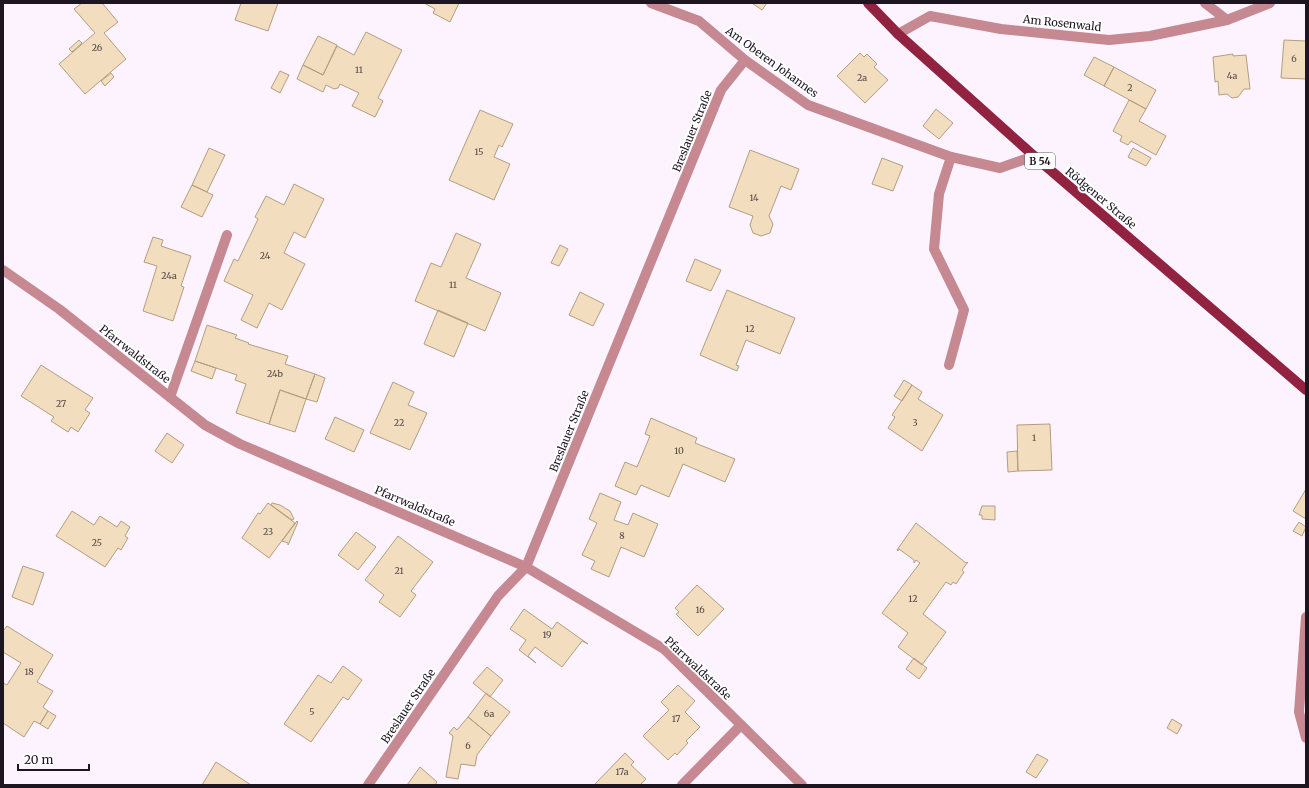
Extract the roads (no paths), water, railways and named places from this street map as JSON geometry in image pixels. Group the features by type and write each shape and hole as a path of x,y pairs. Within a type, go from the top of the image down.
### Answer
{"main road":[{"name":"Rödgener Straße","path":"868,3 898,34 1034,156 1306,390"}],"street":[{"name":"Am Oberen Johannes","path":"651,3 699,21 745,60 808,105 951,157 1000,168 1034,156"},
{"path":"1205,3 1226,20"},
{"name":"Am Rosenwald","path":"898,34 930,16 1002,29 1109,40 1150,36 1226,20 1270,3"},
{"name":"Breslauer Straße","path":"368,785 498,596 526,568 721,90 745,60"},
{"path":"949,365 964,310 934,249 939,194 951,157"},
{"path":"170,397 227,235"},
{"name":"Pfarrwaldstraße","path":"3,270 59,309 205,425 240,444 526,568 664,650 802,785"},
{"path":"1306,617 1299,712 1306,738"},
{"path":"682,785 741,725"}]}
